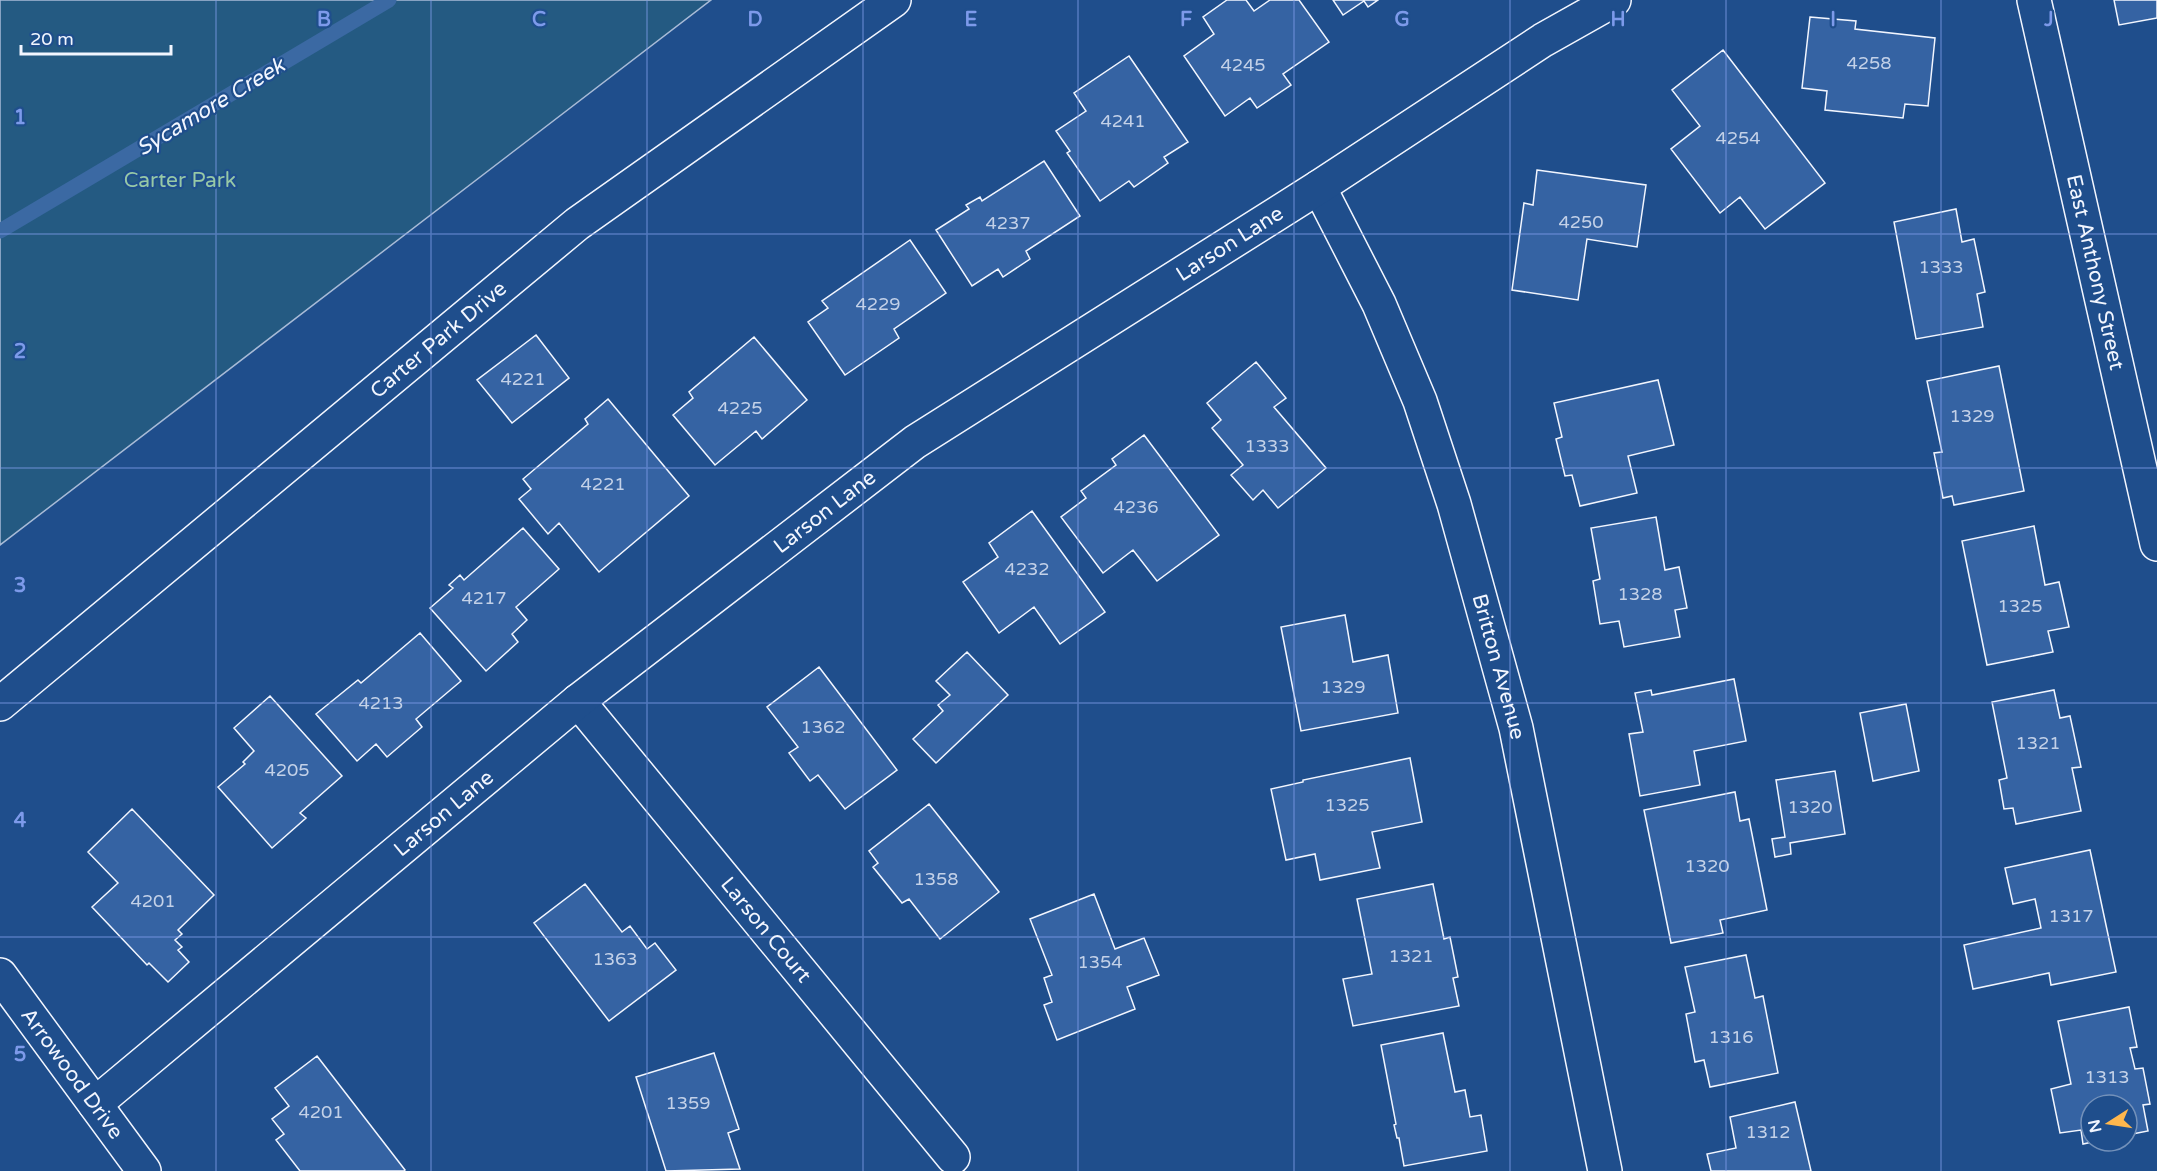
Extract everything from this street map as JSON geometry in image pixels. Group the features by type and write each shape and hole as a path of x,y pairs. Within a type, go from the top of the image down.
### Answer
{"street":[{"name":"Carter Park Drive","path":"0,704 577,224 894,0"},
{"name":"Larson Lane","path":"95,1104 578,701 915,442 1319,186 1543,40 1614,0"},
{"name":"East Anthony Street","path":"2034,0 2157,544"},
{"name":"Britton Avenue","path":"1319,186 1379,304 1420,401 1454,504 1516,728 1605,1171"},
{"name":"Larson Court","path":"578,701 952,1157"},
{"name":"Arrowood Drive","path":"0,975 144,1171"}],"green space":[{"name":"Carter Park","path":"0,0 711,0 0,545"}],"building":[{"path":"1227,0 1246,0 1254,11 1270,0 1299,0 1329,42 1283,74 1291,85 1257,108 1250,98 1225,116 1184,56 1214,34 1203,17"},
{"path":"1333,0 1378,0 1368,7 1364,1 1343,15"},
{"path":"2114,0 2157,0 2157,18 2119,25"},
{"path":"1810,17 1856,21 1855,29 1935,38 1928,106 1905,104 1903,118 1825,110 1827,91 1802,88"},
{"path":"1723,50 1825,183 1765,229 1740,197 1720,213 1671,149 1700,126 1672,90"},
{"path":"1129,56 1188,142 1164,157 1168,163 1134,187 1129,181 1100,201 1067,153 1070,151 1056,131 1086,111 1074,93"},
{"path":"1044,161 1080,216 1026,251 1030,259 1003,277 998,269 972,286 936,230 969,209 966,205 980,197 982,201"},
{"path":"1537,170 1646,185 1637,247 1587,239 1578,300 1512,290 1524,203 1533,205"},
{"path":"1956,209 1962,242 1974,239 1985,292 1977,294 1983,327 1916,339 1894,222"},
{"path":"910,240 946,293 894,329 899,338 845,375 808,322 828,308 822,301"},
{"path":"536,335 569,378 512,423 477,380"},
{"path":"754,337 807,400 762,439 756,431 715,465 673,415 693,398 689,392"},
{"path":"1256,362 1286,398 1274,407 1326,468 1278,508 1263,490 1253,500 1231,475 1243,465 1212,428 1221,420 1207,403"},
{"path":"1999,366 2024,491 1954,505 1952,496 1943,498 1934,453 1942,452 1927,381"},
{"path":"1658,380 1674,445 1628,456 1637,493 1580,506 1572,475 1565,476 1556,439 1562,437 1554,403"},
{"path":"608,399 689,496 599,572 559,523 548,534 519,499 531,489 523,479 588,424 585,419"},
{"path":"1144,435 1219,535 1157,581 1133,550 1103,573 1061,517 1086,498 1081,491 1116,465 1112,459"},
{"path":"1032,511 1105,612 1060,644 1034,607 999,633 963,582 998,557 989,543"},
{"path":"1656,517 1665,570 1679,567 1687,608 1675,610 1680,637 1624,647 1619,621 1600,624 1593,581 1600,579 1591,528"},
{"path":"2034,526 2045,585 2059,582 2069,627 2048,631 2053,652 1987,665 1962,541"},
{"path":"523,528 559,569 516,607 527,620 512,634 518,642 486,671 430,608 453,588 449,585 460,575 464,580"},
{"path":"1345,615 1353,662 1388,655 1398,713 1301,731 1281,627"},
{"path":"420,633 461,681 416,719 422,727 387,757 376,744 357,761 316,714 358,680 361,683"},
{"path":"967,652 1008,695 936,763 913,739 943,711 938,705 950,695 936,681"},
{"path":"819,667 897,770 845,809 818,775 810,781 789,753 798,747 767,707"},
{"path":"1734,679 1746,741 1694,751 1700,785 1640,796 1629,734 1643,732 1635,693 1651,690 1652,695"},
{"path":"2054,690 2060,718 2070,716 2081,767 2072,768 2081,811 2016,824 2013,808 2004,809 1999,780 2007,778 1992,702"},
{"path":"270,696 342,776 300,813 306,818 272,848 218,787 245,764 243,762 254,751 234,728"},
{"path":"1906,704 1919,771 1873,781 1860,713"},
{"path":"1410,758 1422,822 1372,832 1380,868 1320,880 1315,854 1286,860 1271,789 1303,782 1303,780"},
{"path":"1835,771 1845,834 1790,843 1791,854 1775,857 1772,839 1785,837 1776,780"},
{"path":"1735,792 1740,821 1749,819 1767,910 1720,920 1723,933 1671,943 1644,810"},
{"path":"929,804 999,892 940,939 909,899 902,903 873,867 878,863 869,851"},
{"path":"132,809 214,895 178,930 182,934 175,940 182,947 178,950 189,962 168,982 149,963 147,965 92,907 118,883 88,852"},
{"path":"2090,850 2116,972 2051,985 2049,973 1973,989 1964,945 2041,928 2035,899 2013,904 2005,868"},
{"path":"585,884 622,932 630,926 647,949 655,943 676,970 609,1021 534,923"},
{"path":"1433,884 1444,939 1450,937 1458,977 1453,978 1459,1006 1353,1026 1343,979 1372,974 1357,899"},
{"path":"1094,894 1115,949 1144,938 1159,975 1127,987 1135,1009 1057,1040 1044,1005 1052,1002 1044,978 1052,975 1030,919"},
{"path":"1746,955 1755,998 1763,996 1778,1073 1710,1087 1704,1060 1695,1062 1686,1014 1695,1012 1685,967"},
{"path":"2129,1007 2137,1047 2130,1048 2135,1069 2143,1068 2150,1104 2143,1105 2148,1131 2139,1133 2139,1093 2079,1093 2079,1130 2060,1133 2051,1089 2071,1084 2058,1021"},
{"path":"1443,1033 1455,1092 1465,1090 1470,1117 1481,1115 1487,1151 1404,1166 1394,1125 1396,1124 1381,1045"},
{"path":"714,1053 739,1129 728,1133 740,1169 666,1171 636,1077"},
{"path":"317,1056 404,1171 300,1171 276,1140 284,1134 272,1119 289,1106 275,1088"},
{"path":"1795,1102 1811,1171 1711,1171 1707,1154 1736,1148 1730,1117"}],"waterway":[{"name":"Sycamore Creek","path":"0,231 389,0"}]}
